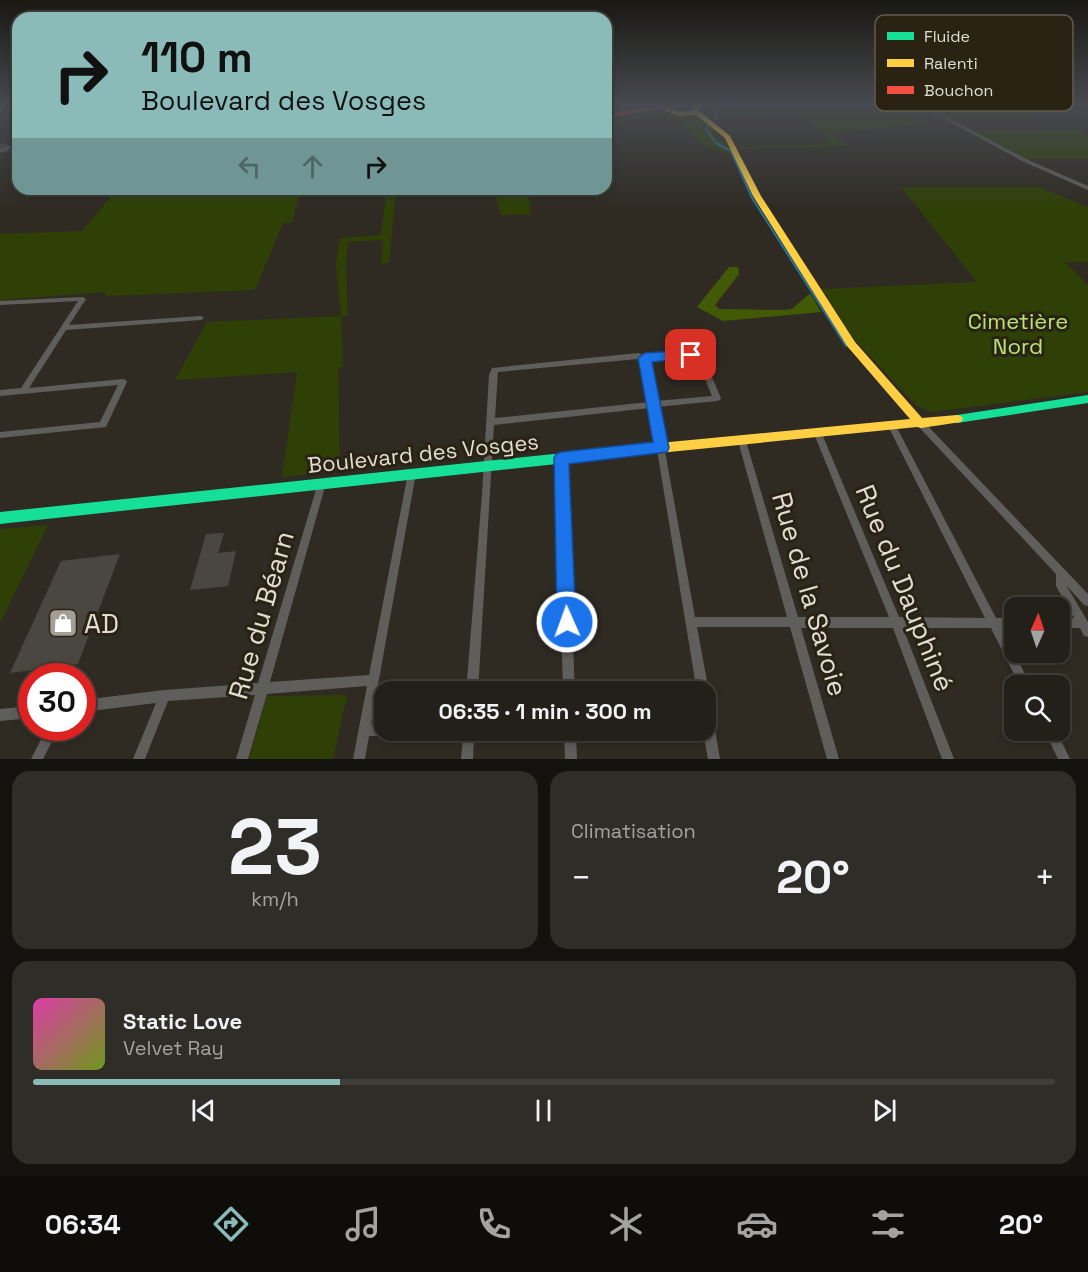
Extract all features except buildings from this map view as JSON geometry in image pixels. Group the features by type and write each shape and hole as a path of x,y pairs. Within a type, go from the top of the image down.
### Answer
{"main road":[{"path":"729,139 757,196 851,344 921,424"},
{"name":"Boulevard des Vosges","path":"0,518 412,473 921,424 1088,399"}],"street":[{"path":"985,139 1024,160 1088,188"},
{"path":"0,303 82,299 23,391"},
{"path":"64,328 201,318"},
{"path":"473,681 489,466 491,422 495,370 638,356 645,358 691,355 698,369 708,377 717,398 491,422"},
{"path":"645,358 701,681"},
{"path":"0,393 123,382 103,425 0,435"},
{"path":"921,424 1088,601"},
{"path":"892,426 1020,675"},
{"name":"Rue du Dauphiné","path":"818,434 896,623 948,759"},
{"name":"Rue de la Savoie","path":"742,441 834,759"},
{"path":"561,458 569,681"},
{"path":"359,759 412,473"},
{"name":"Rue du Béarn","path":"242,759 322,483"},
{"path":"1061,572 1061,586 1085,628"},
{"path":"691,622 1004,623"},
{"path":"1070,625 1085,628"},
{"path":"96,704 264,687 372,680"},
{"path":"139,759 164,696"},
{"path":"0,715 18,713"},
{"path":"364,730 374,730"},
{"path":"37,759 46,741"},
{"path":"467,759 468,741"},
{"path":"570,741 571,759"},
{"path":"711,741 714,759"},
{"path":"1055,741 1064,759"}],"green space":[{"path":"697,139 727,141 734,156 703,145"},
{"path":"827,139 839,139 848,146 739,149 738,147 830,144"},
{"path":"982,139 1088,139 1088,159 1020,159"},
{"name":"Cimetière Nord","path":"901,187 1039,187 1088,207 1088,262 1065,262 1088,285 1088,392 932,412 917,406 853,338 822,289 977,282"},
{"path":"112,195 299,195 292,223 283,223 255,290 106,296 105,292 0,300 0,234 82,231"},
{"path":"386,195 395,195 389,263 381,264 383,240 348,242 346,267 348,316 341,317 343,367 338,368 340,471 282,477 297,372 175,380 207,322 341,316 336,265 340,238 381,235"},
{"path":"494,195 528,195 530,214 502,215"},
{"path":"729,267 738,267 739,274 715,305 719,309 792,309 811,294 821,312 723,321 697,307"},
{"path":"48,525 0,623 0,529"},
{"path":"347,695 333,759 249,759 267,696"}],"waterway":[{"path":"713,139 731,151 752,198 846,346"}],"tunnel":[{"path":"0,148 12,147"}],"traffic: fast":[{"path":"957,419 1088,399"},
{"path":"0,518 659,448"}],"traffic: slow":[{"path":"729,139 757,196 851,344 921,424"},
{"path":"659,448 957,419"}],"place":[{"name":"AD","path":"63,623"}],"route":[{"path":"567,622 561,458 661,448 645,358 691,355"}]}
